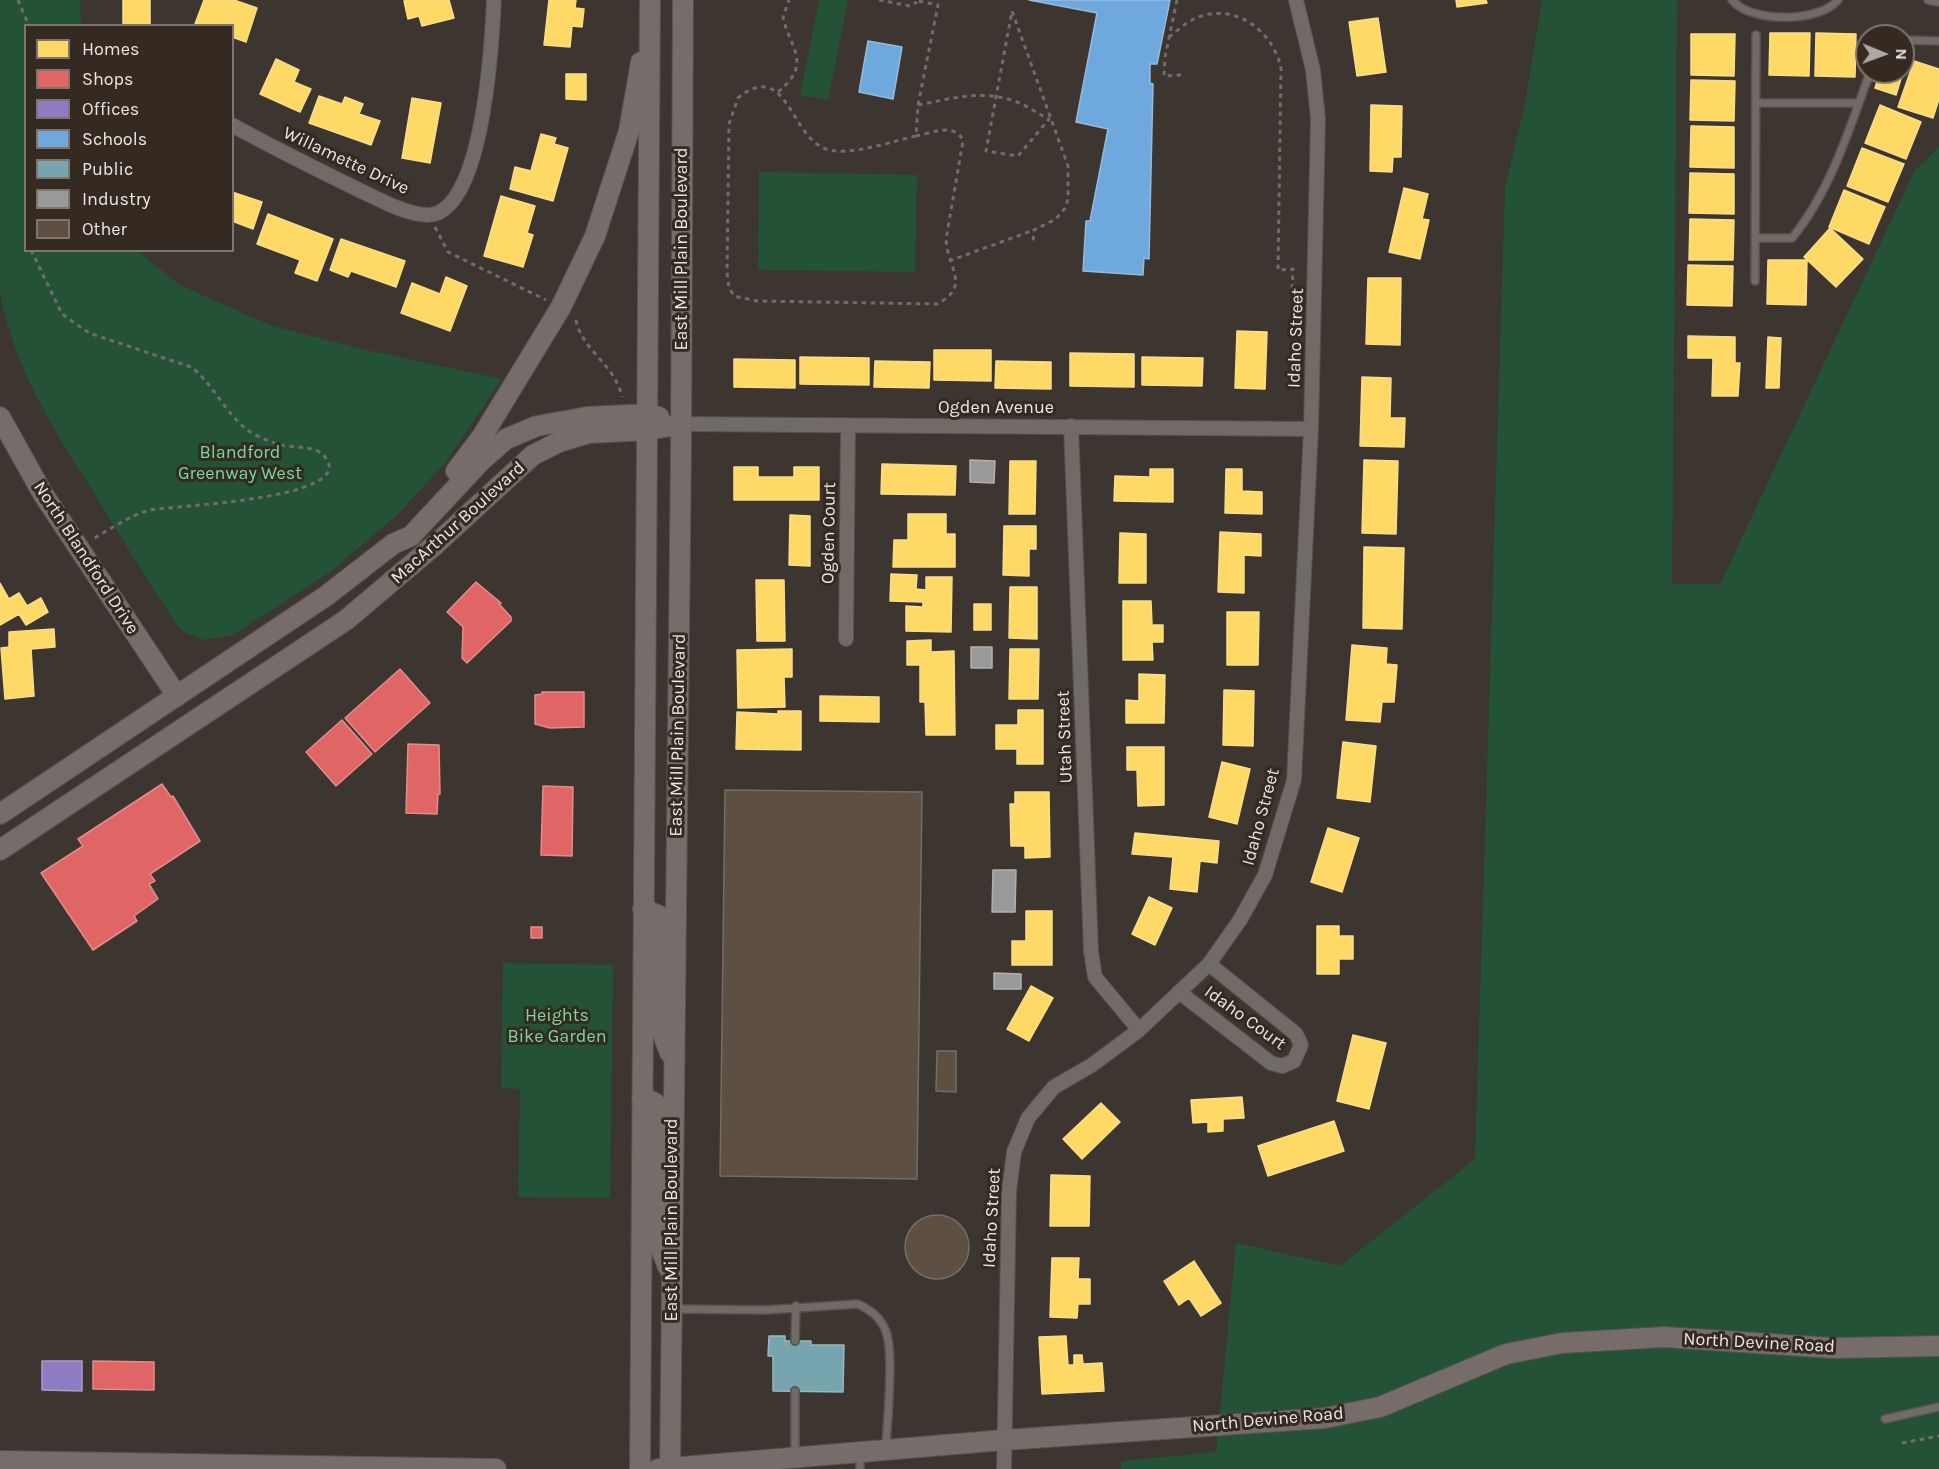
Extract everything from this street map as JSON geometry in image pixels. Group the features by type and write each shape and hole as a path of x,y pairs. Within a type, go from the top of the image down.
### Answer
{"street":[{"name":"Willamette Drive","path":"234,126 292,158 390,205 428,215 450,206 465,181 482,124 489,74 494,0"},
{"name":"East Mill Plain Boulevard","path":"666,1469 672,1310 682,424 683,0"},
{"name":"Idaho Street","path":"1004,1469 1009,1191 1014,1152 1028,1118 1054,1087 1092,1065 1139,1030 1209,964 1240,920 1265,875 1294,780 1311,429 1318,119 1313,70 1296,0"},
{"name":"East Mill Plain Boulevard","path":"640,1469 650,3"},
{"path":"393,544 402,527 449,478 483,435 566,297 596,236 629,131 650,3"},
{"name":"MacArthur Boulevard","path":"0,814 326,596 393,544 411,536 482,460 506,439 554,422 606,415 648,422 682,424"},
{"name":"North Blandford Drive","path":"0,417 43,494 177,696"},
{"name":"MacArthur Boulevard","path":"0,850 346,620 428,552 532,455 559,442 589,433 648,422"},
{"name":"Ogden Avenue","path":"682,424 1311,429"},
{"name":"Utah Street","path":"1071,426 1091,951 1095,977 1139,1030"},
{"name":"Ogden Court","path":"846,639 848,427"},
{"path":"643,909 658,915 660,1027 674,1064"},
{"name":"Idaho Court","path":"1179,992 1270,1063 1282,1066 1294,1061 1300,1051 1296,1034 1209,964"},
{"path":"642,1097 655,1103 659,1113 658,1241 672,1275"},
{"name":"North Devine Road","path":"666,1469 731,1465 795,1456 860,1460 886,1449 1325,1418 1380,1407 1506,1354 1562,1343 1664,1337 1833,1348 1939,1347"},
{"path":"0,1461 496,1469"}],"lane":[{"path":"1732,0 1745,12 1760,16 1794,16 1822,12 1838,0"},
{"path":"1928,0 1939,2"},
{"path":"1755,281 1756,35"},
{"path":"1915,40 1939,41"},
{"path":"1756,238 1792,238 1806,221 1838,156 1865,84"},
{"path":"1756,103 1858,103"},
{"path":"672,1310 765,1310 796,1306 858,1304 880,1319 889,1344 886,1449"},
{"path":"795,1341 796,1306"},
{"path":"795,1391 795,1456"},
{"path":"1885,1419 1939,1407"}],"path":[{"path":"18,0 28,24"},
{"path":"778,92 792,77 797,59 796,50 783,17 789,0"},
{"path":"879,0 910,6 918,1 938,5 918,105 916,136"},
{"path":"1177,0 1164,76 1181,75"},
{"path":"949,261 1034,230 1056,219 1068,198 1068,166 1049,119 1012,11 986,151 1018,156 1049,119"},
{"path":"1169,37 1191,20 1215,13 1228,14 1250,21 1260,28 1274,46 1281,68 1278,270 1293,269 1292,290"},
{"path":"768,88 778,92 786,99 802,131 817,145 826,149 850,151 916,136 954,131 961,135 963,141 946,239 949,261 957,281 955,291 937,304 757,301 734,296 729,288 727,272 729,123 738,98 746,92 768,88"},
{"path":"918,105 980,94 1019,103 1049,119"},
{"path":"1033,243 1034,230"},
{"path":"32,252 62,314 89,333 191,367 199,373 208,388 246,428 279,445 316,450 325,456 329,464 328,472 321,480 285,494 207,505 153,509 128,518 79,548"},
{"path":"1902,1443 1939,1436"}],"green space":[{"name":"Blandford Greenway West","path":"0,0 80,0 81,24 24,24 24,252 139,252 180,285 272,326 375,352 502,379 446,462 396,516 329,573 233,635 204,640 184,632 174,621 60,439 24,369 6,319 0,292"},
{"path":"819,0 848,0 828,100 800,95"},
{"path":"1542,0 1677,0 1672,584 1720,584 1915,170 1939,147 1939,1469 1121,1469 1121,1461 1216,1452 1236,1243 1340,1266 1475,1159 1505,187 1525,104"},
{"path":"759,172 917,175 915,272 758,270"},
{"name":"Heights Bike Garden","path":"503,963 613,965 610,1198 518,1197 520,1089 501,1088"}],"building: Homes":[{"path":"123,0 150,0 150,24 123,24"},
{"path":"204,0 234,0 257,8 246,42 234,38 234,24 195,24"},
{"path":"449,0 454,18 422,26 419,16 408,19 404,1"},
{"path":"549,0 576,0 575,8 584,9 582,27 572,26 570,47 544,45"},
{"path":"1456,0 1486,0 1487,3 1457,7"},
{"path":"1378,18 1386,72 1357,76 1349,22"},
{"path":"1770,33 1810,33 1809,76 1769,75"},
{"path":"1816,33 1855,34 1855,77 1815,76"},
{"path":"1691,34 1735,34 1734,76 1691,75"},
{"path":"276,59 299,70 294,82 311,89 300,112 260,94"},
{"path":"1915,61 1939,69 1939,99 1933,118 1898,107 1906,84 1915,84"},
{"path":"566,74 586,74 586,100 566,99"},
{"path":"1691,80 1735,81 1734,121 1690,120"},
{"path":"1876,84 1899,84 1896,95 1875,88"},
{"path":"319,96 342,104 345,97 363,104 359,114 380,121 371,145 309,123"},
{"path":"412,98 441,103 430,163 402,158"},
{"path":"1371,105 1402,106 1401,157 1393,157 1392,172 1370,171"},
{"path":"1880,105 1921,122 1906,159 1865,143"},
{"path":"1691,126 1734,127 1734,168 1690,167"},
{"path":"541,134 556,138 554,144 568,148 553,201 510,189 515,167 531,171"},
{"path":"1862,148 1904,164 1888,202 1847,186"},
{"path":"1690,173 1734,174 1734,214 1689,213"},
{"path":"1404,188 1428,194 1422,219 1429,220 1420,259 1389,252"},
{"path":"1844,190 1885,207 1869,244 1829,227"},
{"path":"234,193 262,202 253,229 234,222"},
{"path":"501,196 535,206 527,233 533,235 523,267 484,256"},
{"path":"268,214 333,239 317,281 295,273 300,260 257,244"},
{"path":"1690,219 1734,220 1733,260 1689,260"},
{"path":"1830,228 1863,259 1836,287 1804,257"},
{"path":"341,239 405,261 396,287 351,271 348,277 330,270"},
{"path":"1768,260 1807,260 1806,305 1767,304"},
{"path":"1688,265 1733,266 1732,306 1687,305"},
{"path":"446,277 467,286 450,331 401,313 412,283 440,294"},
{"path":"1368,278 1401,278 1400,345 1366,344"},
{"path":"1237,331 1267,332 1265,389 1235,388"},
{"path":"1688,336 1735,337 1735,363 1740,363 1738,396 1712,396 1713,358 1688,358"},
{"path":"1768,337 1781,338 1779,388 1766,388"},
{"path":"934,350 991,350 991,381 934,380"},
{"path":"1070,353 1134,354 1134,387 1070,386"},
{"path":"800,357 869,358 869,385 800,384"},
{"path":"1142,357 1203,358 1202,386 1142,385"},
{"path":"734,359 795,360 795,388 734,387"},
{"path":"875,361 930,362 929,388 874,387"},
{"path":"996,361 1051,362 1051,389 995,388"},
{"path":"1362,377 1391,378 1390,418 1405,418 1404,447 1360,446"},
{"path":"1364,460 1398,461 1396,534 1362,533"},
{"path":"1010,461 1036,461 1035,514 1009,514"},
{"path":"882,464 956,466 955,495 881,494"},
{"path":"734,467 758,467 758,477 794,477 794,467 819,467 819,500 734,500"},
{"path":"1150,469 1173,469 1173,502 1114,501 1115,476 1150,477"},
{"path":"1226,469 1242,469 1242,491 1262,492 1262,514 1225,513"},
{"path":"908,514 946,514 946,534 955,534 955,567 893,567 894,540 908,540"},
{"path":"790,515 810,516 810,566 789,565"},
{"path":"1004,526 1036,526 1036,549 1029,549 1029,576 1003,575"},
{"path":"1220,532 1261,534 1261,556 1244,555 1244,593 1218,592"},
{"path":"1120,533 1146,534 1146,583 1119,583"},
{"path":"1364,547 1404,548 1402,629 1363,628"},
{"path":"891,574 917,575 916,589 926,590 926,577 952,577 951,632 906,631 906,606 923,607 923,602 890,601"},
{"path":"756,580 784,580 785,641 757,641"},
{"path":"0,583 9,599 19,593 27,606 41,598 48,612 26,625 19,614 0,625"},
{"path":"1010,587 1037,587 1037,639 1009,638"},
{"path":"1123,601 1151,601 1152,625 1163,625 1163,642 1152,642 1153,660 1123,660"},
{"path":"974,604 991,604 991,630 974,630"},
{"path":"1227,612 1259,612 1258,665 1227,665"},
{"path":"54,629 55,647 31,649 34,696 5,699 1,648 9,647 9,632"},
{"path":"931,640 931,652 954,651 955,735 926,735 925,702 920,702 920,665 907,665 907,641"},
{"path":"1352,645 1387,648 1386,664 1397,665 1394,702 1382,702 1380,722 1346,720"},
{"path":"792,649 792,677 784,677 785,707 738,708 737,650"},
{"path":"1010,649 1039,649 1038,699 1009,699"},
{"path":"1139,674 1165,675 1164,723 1126,723 1126,700 1139,701"},
{"path":"1224,690 1254,691 1253,746 1223,745"},
{"path":"820,696 879,697 879,722 820,721"},
{"path":"1018,710 1043,710 1043,764 1017,764 1017,749 996,749 996,725 1018,725"},
{"path":"778,711 801,711 801,750 736,749 737,712 778,714"},
{"path":"1343,742 1376,746 1370,802 1337,798"},
{"path":"1127,747 1164,747 1164,805 1138,806 1137,770 1127,770"},
{"path":"1222,762 1250,769 1237,824 1209,817"},
{"path":"1015,792 1049,792 1050,857 1025,858 1025,846 1011,846 1010,804 1015,804"},
{"path":"1328,828 1359,838 1342,892 1311,882"},
{"path":"1135,833 1219,841 1217,863 1200,861 1197,892 1170,889 1173,857 1132,854"},
{"path":"1149,897 1172,908 1155,945 1132,934"},
{"path":"1026,911 1052,911 1052,965 1012,965 1012,941 1026,941"},
{"path":"1317,926 1339,926 1339,936 1353,936 1353,959 1339,959 1339,974 1317,974"},
{"path":"1031,986 1053,998 1029,1041 1007,1029"},
{"path":"1353,1035 1386,1043 1369,1109 1337,1101"},
{"path":"1242,1097 1244,1118 1223,1119 1223,1131 1208,1132 1208,1122 1193,1123 1191,1100"},
{"path":"1101,1103 1120,1122 1082,1159 1063,1139"},
{"path":"1334,1121 1344,1151 1268,1176 1258,1146"},
{"path":"1051,1175 1090,1176 1089,1226 1050,1226"},
{"path":"1052,1258 1079,1258 1078,1279 1090,1279 1090,1304 1078,1304 1077,1318 1050,1317"},
{"path":"1194,1261 1221,1303 1201,1316 1189,1298 1179,1305 1164,1281"},
{"path":"1066,1336 1068,1365 1074,1365 1074,1355 1082,1355 1083,1364 1102,1363 1104,1391 1042,1394 1039,1337"}],"building: Shops":[{"path":"476,582 501,603 499,604 511,617 511,621 467,663 462,658 463,627 447,612"},
{"path":"400,669 430,703 375,752 345,718"},
{"path":"542,692 584,692 584,727 550,728 535,724 535,695 542,694"},
{"path":"342,720 372,754 336,786 306,752"},
{"path":"408,744 439,745 440,794 438,794 437,814 406,813"},
{"path":"162,784 171,797 173,796 200,841 150,874 155,881 149,884 158,899 134,916 137,921 93,950 41,873 83,846 78,839"},
{"path":"543,786 573,787 572,856 541,855"},
{"path":"531,927 542,927 542,938 531,938"},
{"path":"93,1361 154,1362 154,1390 93,1389"}],"building: Offices":[{"path":"42,1361 82,1361 82,1391 42,1390"}],"building: Schools":[{"path":"1029,0 1170,0 1157,64 1150,64 1150,83 1153,84 1149,259 1144,258 1143,275 1083,271 1086,221 1090,221 1108,129 1076,122 1097,13"},
{"path":"868,41 902,47 893,99 859,92"}],"building: Public":[{"path":"769,1336 785,1336 785,1341 811,1341 811,1345 844,1345 843,1392 773,1391 773,1356 768,1356"}],"building: Industry":[{"path":"970,460 995,461 994,483 970,482"},
{"path":"971,647 992,647 992,668 971,668"},
{"path":"993,870 1016,870 1015,912 992,912"},
{"path":"994,973 1021,974 1021,989 994,989"}],"building: Other":[{"path":"725,790 922,792 917,1179 720,1176"},
{"path":"937,1051 956,1051 956,1092 936,1091"},
{"path":"937,1215 955,1221 963,1229 969,1247 963,1265 955,1273 937,1279 919,1273 911,1265 905,1247 911,1229 919,1221"}]}
